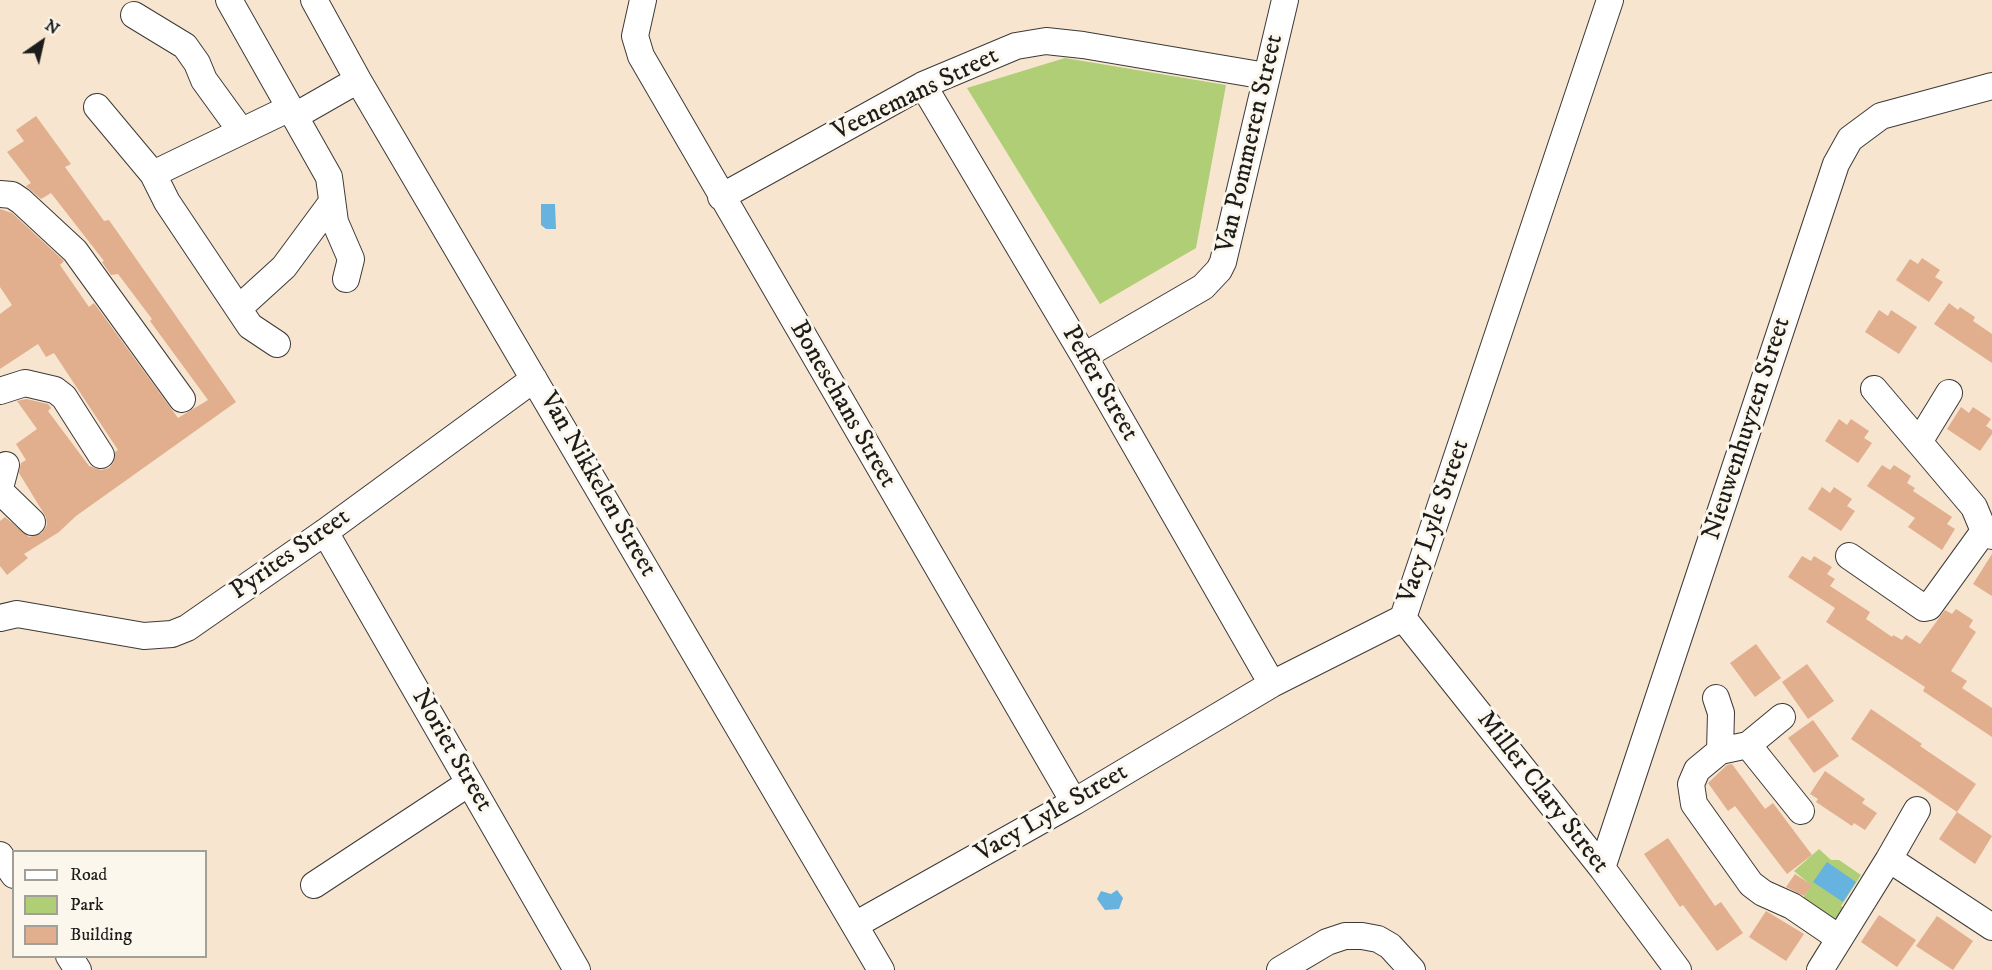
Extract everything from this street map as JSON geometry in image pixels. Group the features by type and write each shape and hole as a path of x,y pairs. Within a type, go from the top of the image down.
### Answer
{"street":[{"path":"229,0 329,177 335,222 351,259 346,279"},
{"name":"Van Nikkelen Street","path":"314,0 358,80 881,970"},
{"name":"Boneschans Street","path":"643,0 635,36 640,57 1074,802"},
{"name":"Van Pommeren Street","path":"1084,356 1203,287 1219,270 1223,262 1285,0"},
{"name":"Vacy Lyle Street","path":"855,924 1074,802 1272,684 1403,618 1610,0"},
{"path":"134,15 151,36 190,51 204,80 241,131"},
{"name":"Veenemans Street","path":"721,197 923,85 1016,46 1046,41 1083,45 1266,76"},
{"path":"153,174 241,131 292,112 358,80"},
{"name":"Peffer Street","path":"923,85 1084,356 1272,684"},
{"name":"Nieuwenhuyzen Street","path":"1602,868 1836,164 1850,139 1881,116 1992,86"},
{"path":"97,107 153,174 167,202 250,326 277,344"},
{"path":"0,195 12,195 21,201 75,251 182,399"},
{"path":"239,308 284,267 332,202"},
{"name":"Pyrites Street","path":"8,616 144,636 172,634 187,628 325,532 534,379"},
{"path":"0,391 25,383 55,390 64,397 101,455"},
{"path":"1850,556 1924,608 1929,608 1988,533 1983,499 1919,442 1874,389"},
{"path":"1919,442 1948,393"},
{"path":"2,481 32,522"},
{"name":"Noriet Street","path":"325,532 577,970"},
{"name":"Miller Clary Street","path":"1403,618 1602,868 1678,970"},
{"path":"1716,698 1721,713 1720,751"},
{"path":"1782,717 1748,745 1720,751 1697,770 1692,784 1694,804 1751,884 1763,893 1792,906 1839,938"},
{"path":"1748,745 1801,811"},
{"path":"314,885 469,783"},
{"path":"1822,969 1917,810"},
{"path":"0,855 12,872"},
{"path":"1888,859 1992,927"},
{"path":"1280,970 1327,942 1345,936 1378,939 1390,946 1412,970"}],"green space":[{"path":"1065,58 1226,85 1196,248 1100,304 967,88"},
{"path":"1819,849 1831,860 1839,860 1861,875 1841,906 1845,909 1836,923 1802,900 1811,885 1794,871"}],"water":[{"path":"541,204 555,204 556,229 546,229 541,225"},
{"path":"1827,862 1856,882 1843,902 1813,882"},
{"path":"1117,890 1123,898 1119,909 1105,910 1097,899 1101,891 1111,894"}],"building":[{"path":"36,116 71,164 65,167 104,221 109,220 236,402 76,516 59,532 24,554 28,558 7,575 0,566 0,521 5,517 29,537 42,533 47,525 46,517 19,473 21,463 26,460 16,444 37,429 17,401 26,399 48,404 51,408 48,411 89,466 101,470 109,468 118,450 54,353 46,357 38,344 0,369 0,314 12,305 0,287 0,209 12,213 64,261 60,265 89,307 94,303 178,418 208,400 118,274 111,275 102,262 104,261 51,193 41,199 26,186 31,183 7,152 24,141 16,130"},
{"path":"1922,258 1940,270 1935,277 1943,282 1929,302 1896,280 1910,259 1918,264"},
{"path":"1949,303 1958,310 1960,307 1975,317 1973,321 1992,334 1992,363 1934,324"},
{"path":"1879,310 1888,316 1891,310 1917,327 1899,354 1865,332"},
{"path":"1961,407 1969,413 1973,407 1991,419 1986,426 1992,430 1992,434 1980,451 1947,429"},
{"path":"1839,419 1847,425 1851,419 1869,431 1864,438 1872,443 1858,463 1825,441"},
{"path":"1882,465 1890,470 1894,465 1911,476 1907,483 1915,488 1913,491 1952,517 1947,524 1955,529 1942,550 1908,527 1915,518 1867,486"},
{"path":"1822,487 1830,493 1834,487 1852,499 1847,506 1855,511 1841,531 1808,509"},
{"path":"1992,554 1992,596 1973,584"},
{"path":"1802,556 1811,561 1814,556 1832,567 1827,574 1835,579 1830,586 1870,612 1866,619 1892,637 1893,635 1902,640 1906,635 1920,644 1945,610 1952,614 1956,609 1973,620 1969,627 1976,632 1951,671 1967,681 1962,688 1992,708 1992,737 1923,691 1925,687 1826,622 1835,608 1788,577"},
{"path":"1756,644 1781,678 1755,697 1730,663"},
{"path":"1807,664 1834,701 1808,719 1782,682"},
{"path":"1871,709 1976,784 1957,812 1851,739"},
{"path":"1813,720 1839,756 1814,773 1788,738"},
{"path":"1732,764 1765,809 1773,803 1812,855 1787,874 1735,806 1728,811 1708,783 1727,765"},
{"path":"1825,771 1865,799 1862,803 1877,813 1865,830 1854,823 1852,826 1816,802 1818,799 1810,794"},
{"path":"1957,812 1992,836 1975,864 1939,839"},
{"path":"1668,838 1715,906 1721,902 1743,933 1717,951 1683,905 1680,907 1644,854"},
{"path":"1795,874 1812,885 1804,896 1786,887"},
{"path":"1766,911 1804,934 1786,961 1749,937"},
{"path":"1879,915 1916,940 1897,967 1861,942"},
{"path":"1937,916 1973,941 1953,970 1916,946"}]}
